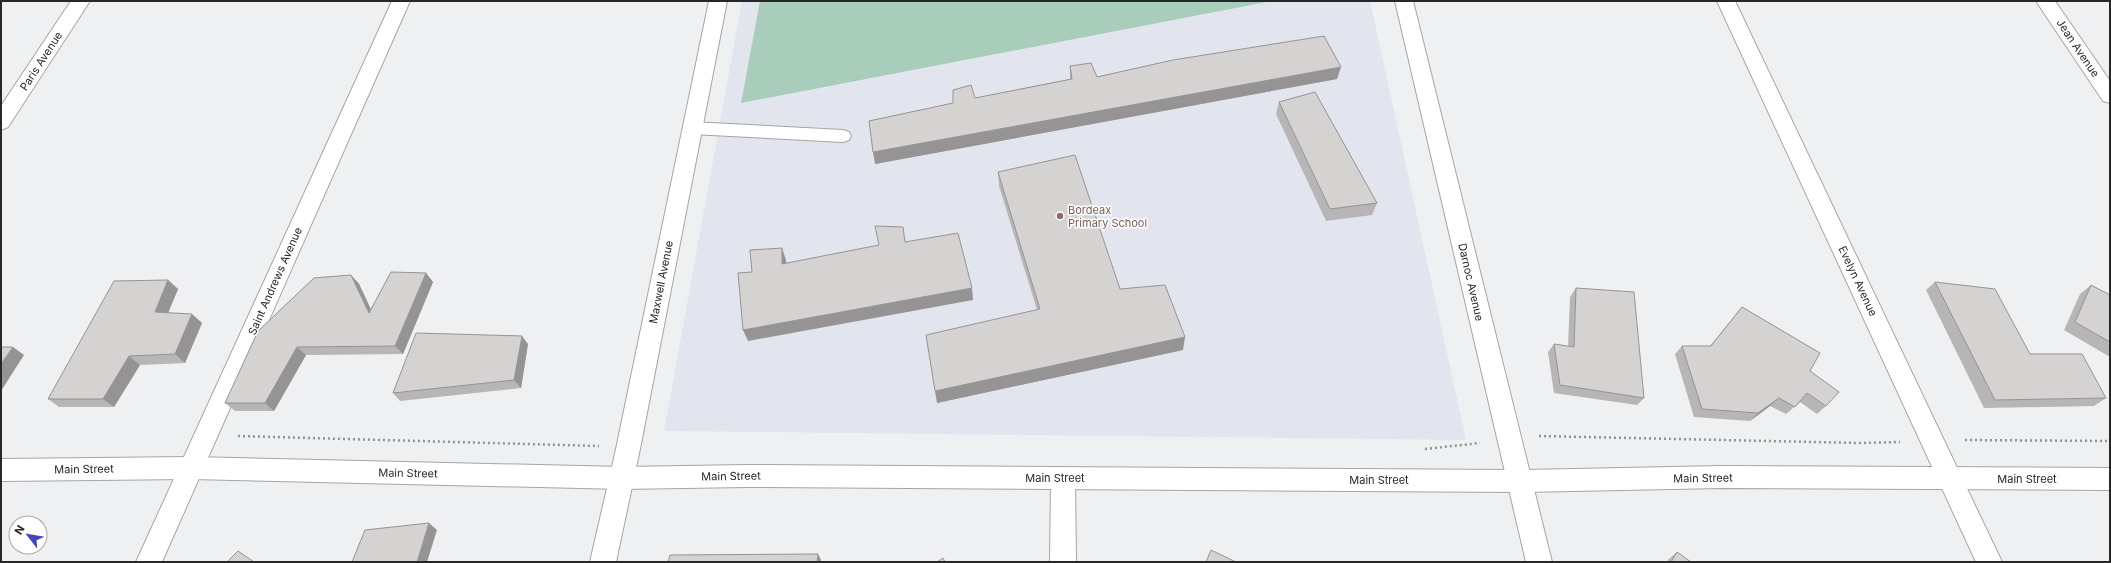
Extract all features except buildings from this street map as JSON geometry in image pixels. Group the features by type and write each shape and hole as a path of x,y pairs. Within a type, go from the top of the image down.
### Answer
{"street":[{"name":"Paris Avenue","path":"1,122 81,1"},
{"name":"Saint Andrews Avenue","path":"149,562 401,1"},
{"name":"Maxwell Avenue","path":"603,562 622,478 718,1"},
{"name":"Darnoc Avenue","path":"1404,1 1538,562"},
{"name":"Evelyn Avenue","path":"1726,1 1951,478 1989,562"},
{"name":"Jean Avenue","path":"2045,1 2110,96"},
{"name":"Main Street","path":"1,470 191,468 622,478 746,476 1519,481 1721,477 2110,479"},
{"path":"1063,478 1063,562"}],"lane":[{"path":"692,128 843,136"}],"path":[{"path":"1542,436 1859,443 1933,441 2110,441"}],"shaded area":[{"name":"Bordeax Primary School","path":"742,1 1370,1 1466,440 664,431"}],"green space":[{"path":"760,1 1272,1 741,103"}],"place":[{"name":"Bordeax Primary School","path":"1060,216"}]}
